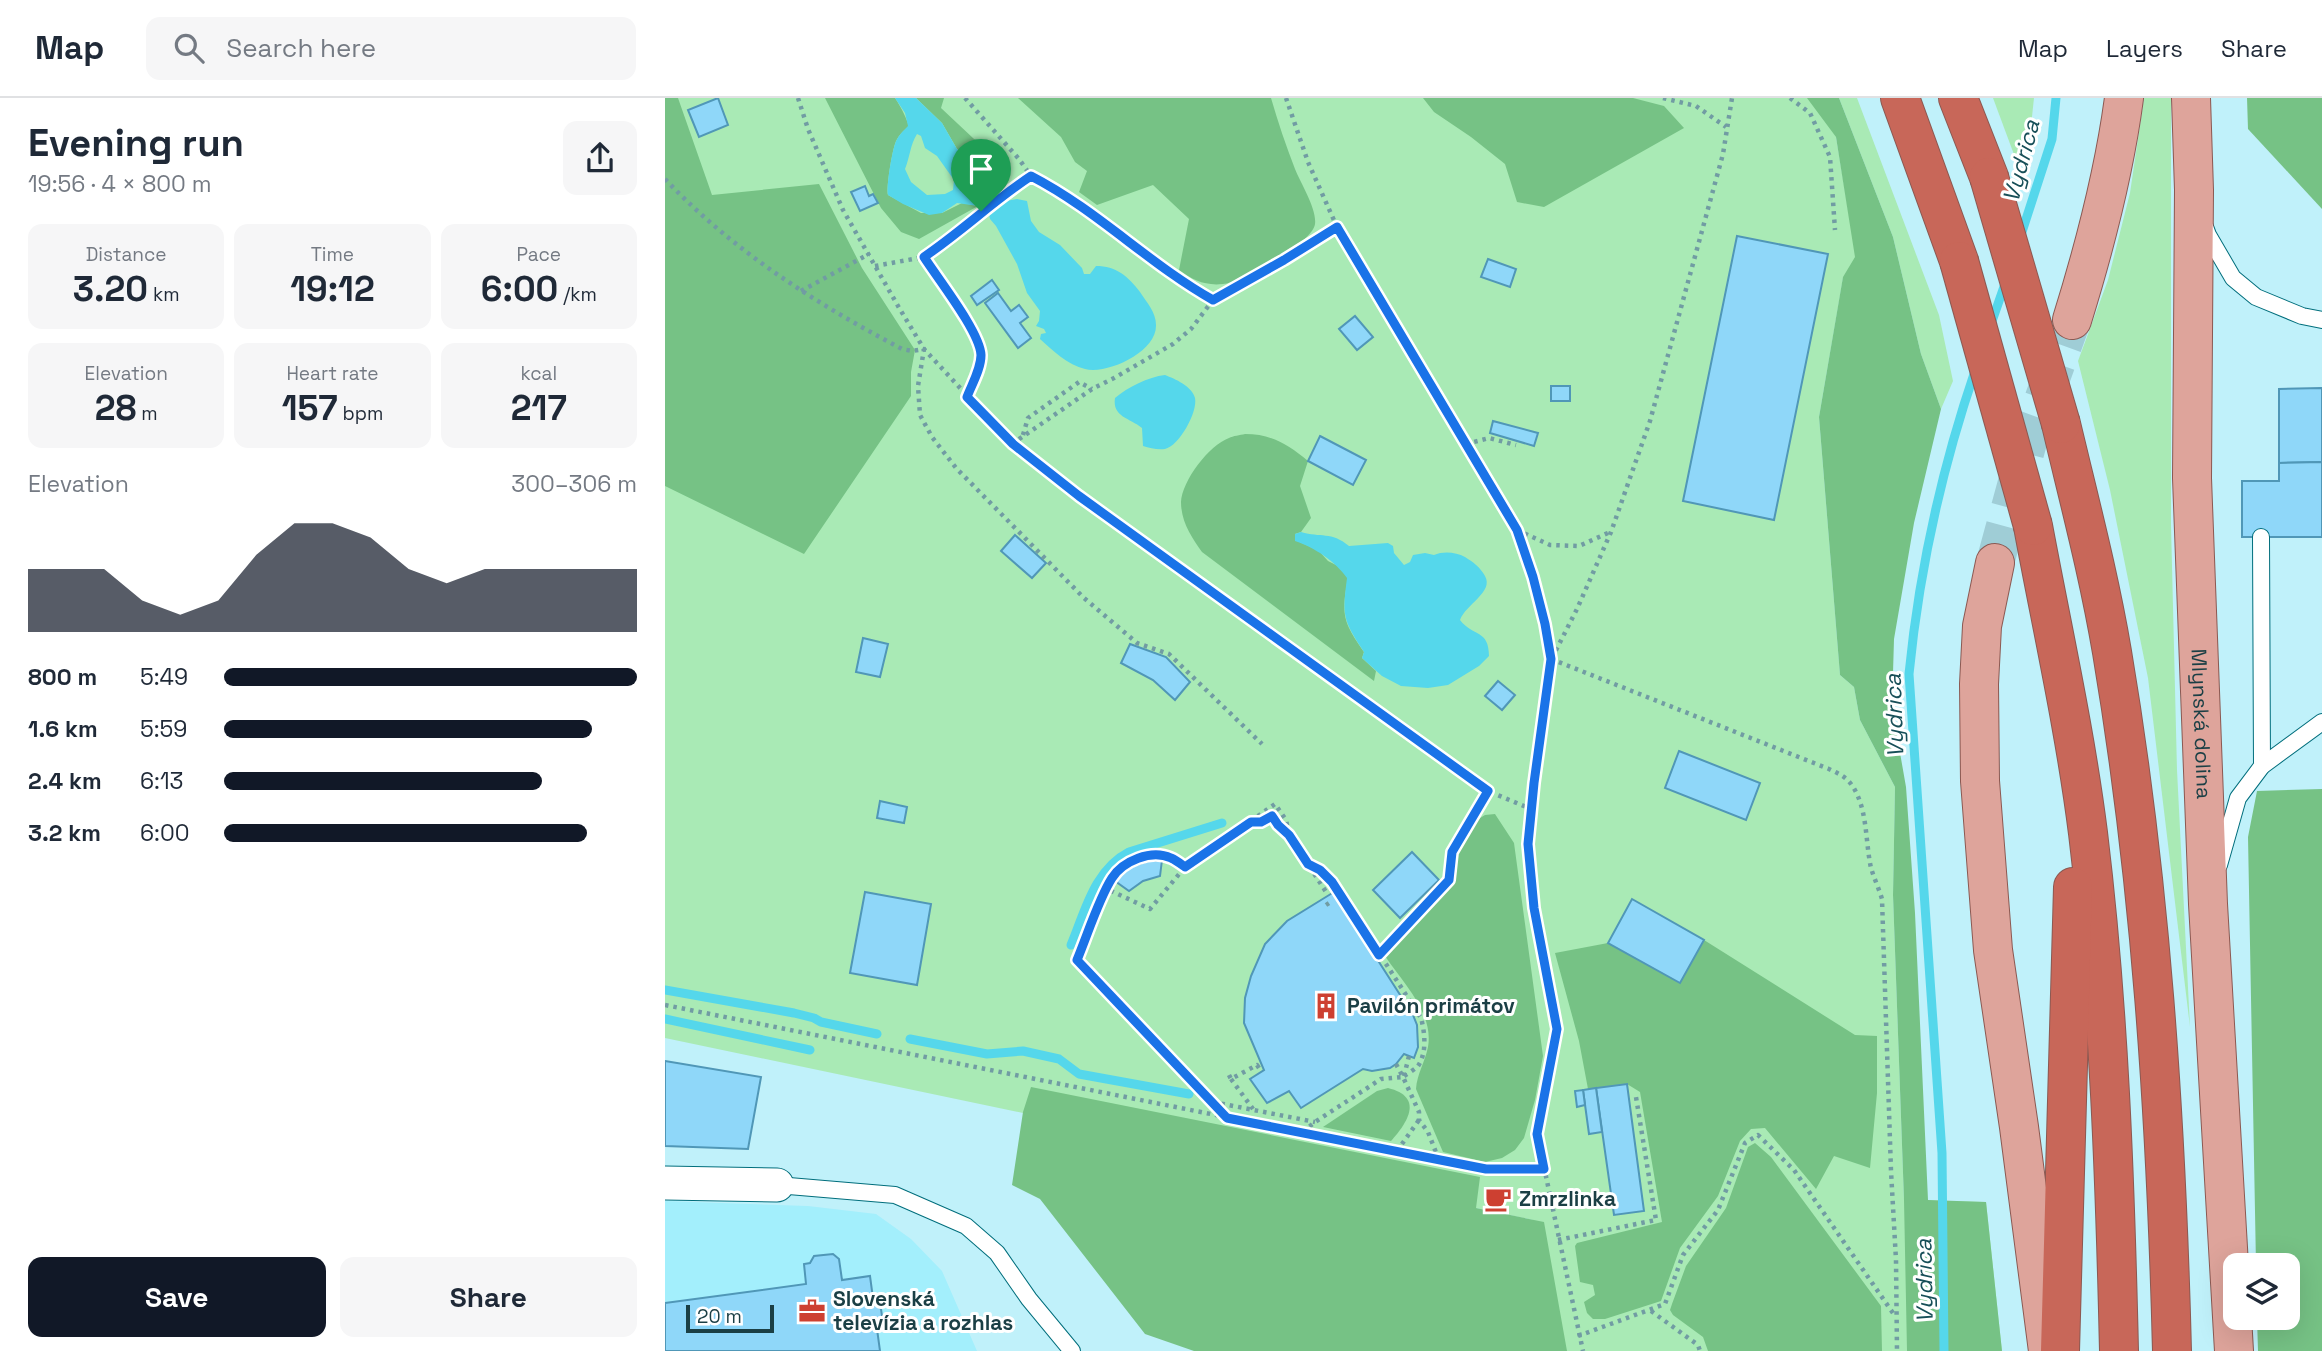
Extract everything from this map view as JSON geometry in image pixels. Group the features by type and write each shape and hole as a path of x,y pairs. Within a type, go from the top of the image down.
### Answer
{"highway":[{"path":"1899,98 1959,261 2033,526 2076,759 2088,831 2106,998 2116,1206 2119,1351"},
{"path":"1958,98 1989,177 2061,425 2111,650 2141,853 2161,1082 2172,1351"},
{"path":"2060,1351 2076,759"}],"main road":[{"path":"2072,320 2099,233 2118,147 2124,98"},
{"name":"Mlynská dolina","path":"2192,98 2192,478 2208,904 2234,1351"},
{"path":"1994,563 1982,626 1979,684 1981,794 1993,950 2048,1351"}],"street":[{"path":"665,1183 777,1185"}],"lane":[{"path":"2194,190 2208,235 2233,278 2256,297 2302,316 2322,320"},
{"path":"2261,537 2262,766"},
{"path":"2208,904 2238,798 2262,766 2322,722"},
{"path":"777,1185 895,1195 966,1226 997,1253 1029,1299 1072,1351"}],"path":[{"path":"798,98 843,210 924,349 1013,444 1101,512 1488,791 1531,809"},
{"path":"965,98 1031,176 1090,213 1189,287 1213,300"},
{"path":"1286,98 1308,162 1337,227 1517,530 1536,589 1551,659 1528,844 1534,908 1557,1029 1537,1134 1583,1351"},
{"path":"1663,98 1696,106 1726,128"},
{"path":"1551,659 1577,609 1611,532 1650,421 1723,154 1732,98"},
{"path":"1790,98 1810,113 1830,157 1835,230"},
{"path":"875,266 924,257 959,233 989,205 1031,176"},
{"path":"665,179 699,213 800,292 902,349 924,349"},
{"path":"1013,444 1091,389 1173,344 1191,329 1213,300 1337,227"},
{"path":"800,292 869,254"},
{"path":"924,257 977,339 981,357 967,397"},
{"path":"924,349 918,386 920,415 932,437 956,468 1084,598 1137,643 1168,654 1262,744"},
{"path":"1023,436 1028,418 1079,382 1091,389"},
{"path":"1466,444 1489,438 1516,445"},
{"path":"1517,530 1550,545 1579,546 1611,532"},
{"path":"1551,659 1829,769 1843,776 1851,784 1863,814 1872,869 1882,899 1897,1351"},
{"path":"1379,955 1450,877 1452,852 1488,791"},
{"path":"1107,889 1150,909 1185,867 1275,804 1286,820 1289,835"},
{"path":"1251,822 1261,822 1272,816 1289,835 1330,898 1326,905"},
{"path":"1185,867 1161,855 1144,856 1118,870 1107,889 1077,960 1227,1118"},
{"path":"1303,1133 1315,1122 1381,1079 1403,1077 1417,1066 1424,1042 1421,1018 1332,882 1320,870 1308,864"},
{"path":"1433,886 1436,889 1450,877"},
{"path":"1425,894 1431,900"},
{"path":"665,1005 1486,1169 1544,1169"},
{"path":"1403,1077 1409,1056"},
{"path":"1397,1064 1419,1112 1419,1121 1397,1151"},
{"path":"1253,1110 1230,1077 1257,1065 1259,1068 1262,1066"},
{"path":"1558,1240 1656,1220 1636,1097"},
{"path":"1212,1101 1315,1122"},
{"path":"1419,1121 1428,1132 1439,1160"},
{"path":"1579,1336 1665,1304 1683,1255 1719,1210 1745,1143 1758,1135 1794,1170 1897,1318"},
{"path":"1651,1311 1698,1345 1700,1351"}],"shaded area":[{"path":"895,98 916,98 942,123 957,149 995,173 1001,189 978,206 957,203 942,213 929,215 888,195 896,141 908,126 905,113","holes":["917,134 921,136 925,148 937,156 954,180 953,190 945,194 927,195 911,182 905,169 915,138"]},
{"path":"1006,201 1027,201 1031,221 1039,232 1060,245 1082,268 1084,274 1090,274 1096,266 1110,268 1121,273 1135,286 1156,320 1154,335 1140,352 1117,365 1094,370 1085,369 1066,361 1040,339 1041,334 1046,333 1044,329 1036,326 1040,311 1027,293 1017,264 989,214"},
{"path":"1165,375 1190,390 1195,404 1191,419 1176,442 1165,449 1156,449 1143,446 1142,428 1119,413 1115,398 1139,383"},
{"path":"1301,532 1331,537 1349,546 1388,543 1393,546 1394,553 1404,565 1410,562 1413,555 1425,553 1454,553 1468,559 1481,570 1487,582 1483,593 1460,620 1483,637 1489,656 1479,666 1448,685 1428,688 1401,686 1382,676 1362,658 1364,652 1348,625 1345,610 1347,578 1324,556 1295,541 1295,534"},
{"name":"Slovenská televízia a rozhlas","path":"665,1201 808,1206 876,1214 911,1239 942,1271 977,1351 665,1351"}],"green space":[{"path":"665,98 1823,98 1836,137 1856,257 1843,278 1819,417 1840,675 1854,687 1860,720 1895,787 1893,895 1904,1200 1986,1202 2002,1351 1528,1351 1533,1220 665,1038"},
{"path":"665,98 678,98 712,195 819,184 862,268 915,350 911,396 804,554 665,486"},
{"path":"825,98 895,98 909,126 895,144 888,195 921,213 942,213 962,203 978,206 919,239 901,232 881,208"},
{"path":"916,98 944,98 941,108 1006,169 1006,178 1001,189 995,173 957,149 942,123"},
{"path":"1018,98 1271,98 1282,134 1311,204 1315,224 1311,232 1290,251 1232,282 1217,284 1194,279 1179,270 1189,219 1153,185 1097,205 1079,192 1087,171 1075,162 1061,137"},
{"path":"1423,98 1633,98 1664,106 1684,128 1544,207 1517,202 1505,164 1434,112"},
{"path":"1807,98 1839,98 1893,237 1921,354 1941,409 1914,523 1894,639 1892,707 1906,787 1915,913 1928,1200 1986,1202 2002,1351 1907,1351 1893,895 1895,787 1860,720 1854,687 1840,675 1819,417 1843,277 1855,257 1836,137"},
{"path":"1839,98 1857,98 1939,315 1953,381 1941,409 1921,354 1893,237"},
{"path":"1993,98 2034,98 2031,126 2019,168"},
{"path":"2144,98 2171,98 2171,525 2177,770 2190,1027 2148,678 2110,490 2078,361 2108,280 2130,193"},
{"path":"2247,98 2322,98 2322,209 2248,129"},
{"path":"1245,434 1279,441 1308,461 1300,486 1311,518 1301,532 1295,534 1302,543 1319,551 1328,561 1340,567 1348,578 1345,618 1364,652 1362,658 1376,671 1374,681 1202,552 1188,529 1181,502 1191,474 1221,442"},
{"path":"2322,789 2322,1351 2258,1351 2257,1330 2300,1330 2300,1253 2256,1253 2248,837 2257,791"},
{"path":"1495,814 1514,843 1543,1056 1535,1100 1524,1138 1515,1150 1502,1158 1485,1162 1443,1152 1416,1089 1428,1047 1426,1022 1422,1010 1385,956 1454,882 1456,853 1475,821 1485,815"},
{"path":"1704,940 1855,1035 1877,1036 1877,1093 1870,1168 1834,1156 1816,1189 1765,1128 1751,1129 1740,1141 1718,1196 1680,1248 1661,1301 1605,1319 1593,1319 1587,1313 1584,1302 1595,1295 1593,1285 1580,1282 1575,1246 1577,1243 1662,1222 1640,1092 1627,1084 1588,1089 1579,1041 1555,953 1608,943 1680,983"},
{"path":"1031,1087 1480,1177 1476,1208 1544,1222 1567,1351 1194,1351 1145,1334 1040,1199 1012,1185 1023,1112"},
{"path":"1388,1088 1406,1097 1409,1104 1407,1118 1391,1141 1323,1127 1377,1091"},
{"path":"1755,1143 1771,1157 1881,1306 1882,1351 1708,1351 1703,1337 1673,1315 1670,1310 1686,1266 1726,1208 1748,1147"}],"building":[{"path":"718,98 728,125 699,137 688,110"},
{"path":"865,186 869,196 873,194 878,203 860,211 851,192"},
{"path":"1737,236 1828,254 1774,520 1683,501"},
{"path":"1488,259 1516,269 1510,287 1481,277"},
{"path":"992,280 999,290 977,305 971,296"},
{"path":"998,293 1011,311 1019,305 1028,317 1020,323 1031,338 1018,348 985,303"},
{"path":"1355,316 1373,337 1357,350 1339,329"},
{"path":"1551,386 1570,386 1570,401 1551,401"},
{"path":"2322,388 2322,462 2279,463 2279,389"},
{"path":"1493,421 1538,433 1534,446 1490,433"},
{"path":"1320,436 1366,460 1353,485 1308,461"},
{"path":"2322,462 2322,537 2242,537 2242,481 2279,481 2279,463"},
{"path":"1015,535 1046,563 1032,578 1001,551"},
{"path":"863,638 888,644 880,677 856,672"},
{"path":"1130,644 1166,657 1190,682 1175,700 1153,680 1121,663"},
{"path":"1498,681 1515,695 1502,710 1485,696"},
{"path":"1679,751 1760,783 1746,820 1665,788"},
{"path":"880,801 907,807 904,823 877,818"},
{"path":"1412,852 1439,880 1400,918 1373,890"},
{"path":"1162,860 1160,876 1143,881 1129,891 1115,881 1125,870 1136,865"},
{"path":"865,892 931,904 917,985 850,973"},
{"name":"Pavilón primátov","path":"1334,892 1413,1015 1417,1025 1418,1047 1414,1058 1404,1054 1390,1068 1372,1071 1363,1069 1301,1108 1289,1091 1267,1103 1250,1079 1264,1070 1244,1023 1245,998 1251,976 1265,944 1287,921"},
{"path":"1632,899 1704,940 1680,983 1608,943"},
{"path":"665,1061 761,1077 748,1149 665,1146"},
{"path":"1627,1084 1644,1211 1614,1215 1596,1088"},
{"path":"1596,1088 1602,1132 1589,1134 1583,1090"},
{"path":"1583,1090 1585,1105 1577,1107 1575,1091"},
{"path":"833,1254 839,1259 842,1280 870,1276 874,1306 881,1309 883,1323 877,1329 880,1351 665,1351 665,1303 806,1284 804,1264 810,1263 814,1256"}],"waterway":[{"name":"Vydrica","path":"2020,238 2052,139 2056,98"},
{"name":"Vydrica","path":"1991,324 2006,281"},
{"name":"Vydrica","path":"1944,1351 1942,1153 1909,674 1933,521 1952,445 1975,371"},
{"path":"1071,945 1092,893 1107,869 1117,860 1129,852 1222,823"},
{"path":"665,990 794,1013 821,1022 877,1034"},
{"path":"665,1019 810,1050"},
{"path":"910,1039 987,1054 1023,1051 1059,1059 1079,1074 1189,1094"}],"tunnel":[{"path":"1995,563 2028,442 2072,320"}],"place":[{"name":"Pavilón primátov","path":"1326,1006"},
{"name":"Zmrzlinka","path":"1498,1199"},
{"name":"Slovenská televízia a rozhlas","path":"812,1311"}],"route":[{"path":"1031,176 1090,213 1189,287 1213,300 1337,227 1517,530 1533,577 1551,659 1528,844 1534,908 1557,1029 1537,1134 1544,1169 1486,1169 1227,1118 1077,960 1112,878 1118,870 1144,856 1161,855 1185,867 1251,822 1261,822 1272,816 1289,835 1308,864 1320,870 1332,882 1379,955 1449,880 1452,852 1463,829 1488,791 1079,496 1013,444 967,397 979,365 980,347 924,257 959,233 981,211 1031,176"}]}
